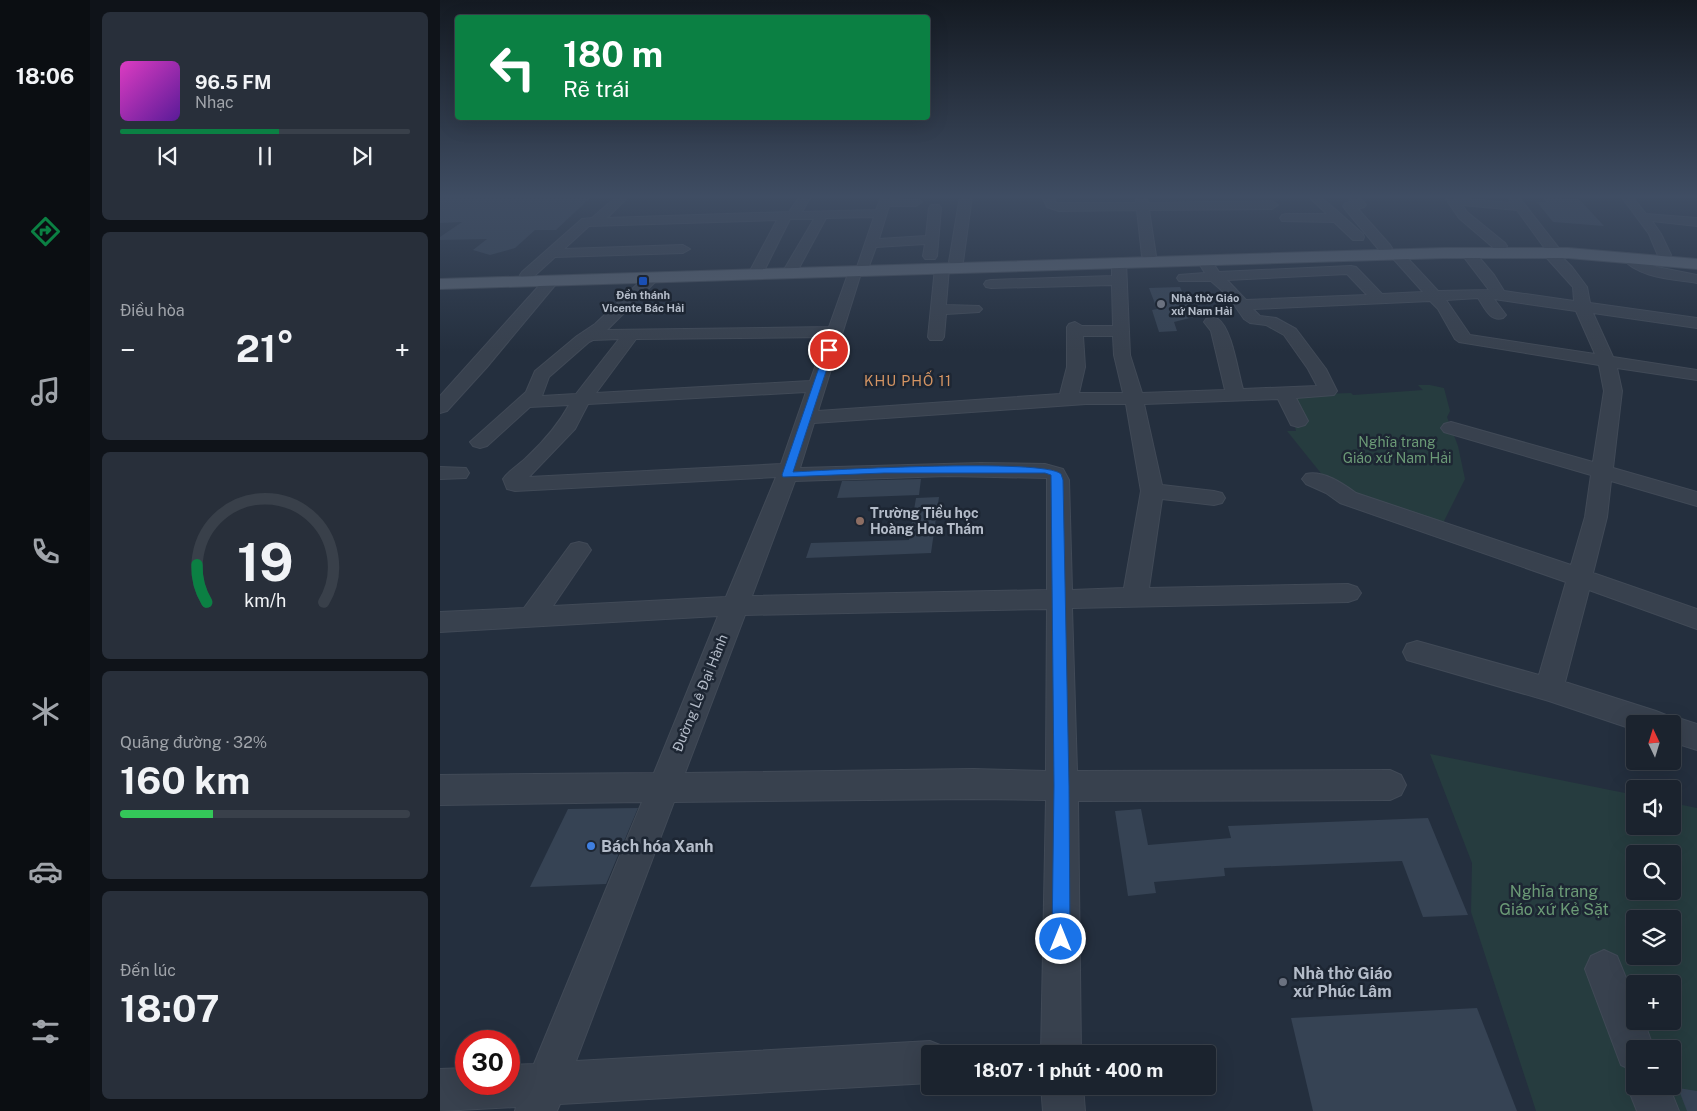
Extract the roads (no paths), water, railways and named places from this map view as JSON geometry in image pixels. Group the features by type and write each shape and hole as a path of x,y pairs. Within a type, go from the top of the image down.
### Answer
{"main road":[{"path":"942,264 1119,271 1204,260 1456,248"},
{"path":"1524,248 1697,264"},
{"path":"440,277 523,278 551,281 1149,256 1382,251 1467,252 1551,250 1697,258"},
{"path":"440,284 523,278 758,269 859,268"}],"street":[{"path":"523,278 558,248"},
{"path":"758,269 770,248"},
{"path":"792,268 803,248"},
{"name":"Đường Lê Đại Hành","path":"541,1098 788,472 835,332 868,248"},
{"path":"935,248 942,264"},
{"path":"936,337 942,264 948,248"},
{"path":"1148,248 1149,256"},
{"path":"1378,248 1444,307 1461,336 1466,338 1697,375"},
{"path":"1661,248 1664,255"},
{"path":"552,253 683,249"},
{"path":"1549,689 1596,517 1613,391 1607,362 1583,308 1580,287 1551,250"},
{"path":"1467,252 1494,284 1499,295"},
{"path":"1628,257 1648,269 1697,279"},
{"path":"807,418 1068,399 1134,399 1328,391 1317,369 1290,332 1270,321 1256,320 1250,316 1234,294 1216,278 1204,260"},
{"path":"1184,278 1216,278 1351,270 1378,298"},
{"path":"991,284 1119,271 1122,356 1134,399 1152,491 1135,598"},
{"path":"480,442 534,394 541,375 601,327 652,278"},
{"path":"440,407 481,363 551,281"},
{"path":"1243,305 1482,294 1697,323"},
{"path":"1482,294 1498,315"},
{"path":"938,310 974,309"},
{"path":"1212,322 1218,331 1236,395"},
{"path":"1068,399 1076,368 1076,329 1121,331"},
{"path":"589,335 835,332"},
{"path":"631,335 582,398 568,425 535,461 514,479 513,483 519,485 788,472 884,470 1022,470 1050,471 1056,474 1058,480 1062,786 1061,1045"},
{"path":"525,402 817,386"},
{"path":"1284,392 1298,421"},
{"path":"1451,428 1697,499"},
{"path":"1313,479 1334,488 1348,498 1581,576 1697,619"},
{"path":"1152,491 1214,498"},
{"path":"532,618 578,550"},
{"path":"440,622 735,606 1059,597 1135,598 1348,593"},
{"path":"1417,652 1549,689 1628,715"},
{"path":"1681,732 1697,737"},
{"path":"440,790 973,784 1062,786 1390,785"},
{"path":"1604,969 1631,1040"},
{"path":"440,1090 541,1098 921,1063"},
{"path":"1063,1095 1064,1111"},
{"path":"1652,1095 1658,1111"}],"place":[{"name":"Đền thánh Vicente Bác Hải","path":"643,281"},
{"name":"Nhà thờ Giáo xứ Nam Hải","path":"1161,304"},
{"name":"Trường Tiểu học Hoàng Hoa Thám","path":"860,521"},
{"name":"Bách hóa Xanh","path":"591,846"},
{"name":"Nhà thờ Giáo xứ Phúc Lâm","path":"1283,982"}],"district":[{"name":"KHU PHỐ 11","path":"908,381"}],"park label":[{"name":"Nghĩa trang Giáo xứ Nam Hải","path":"1397,450"},
{"name":"Nghĩa trang Giáo xứ Kẻ Sặt","path":"1554,900"}]}
